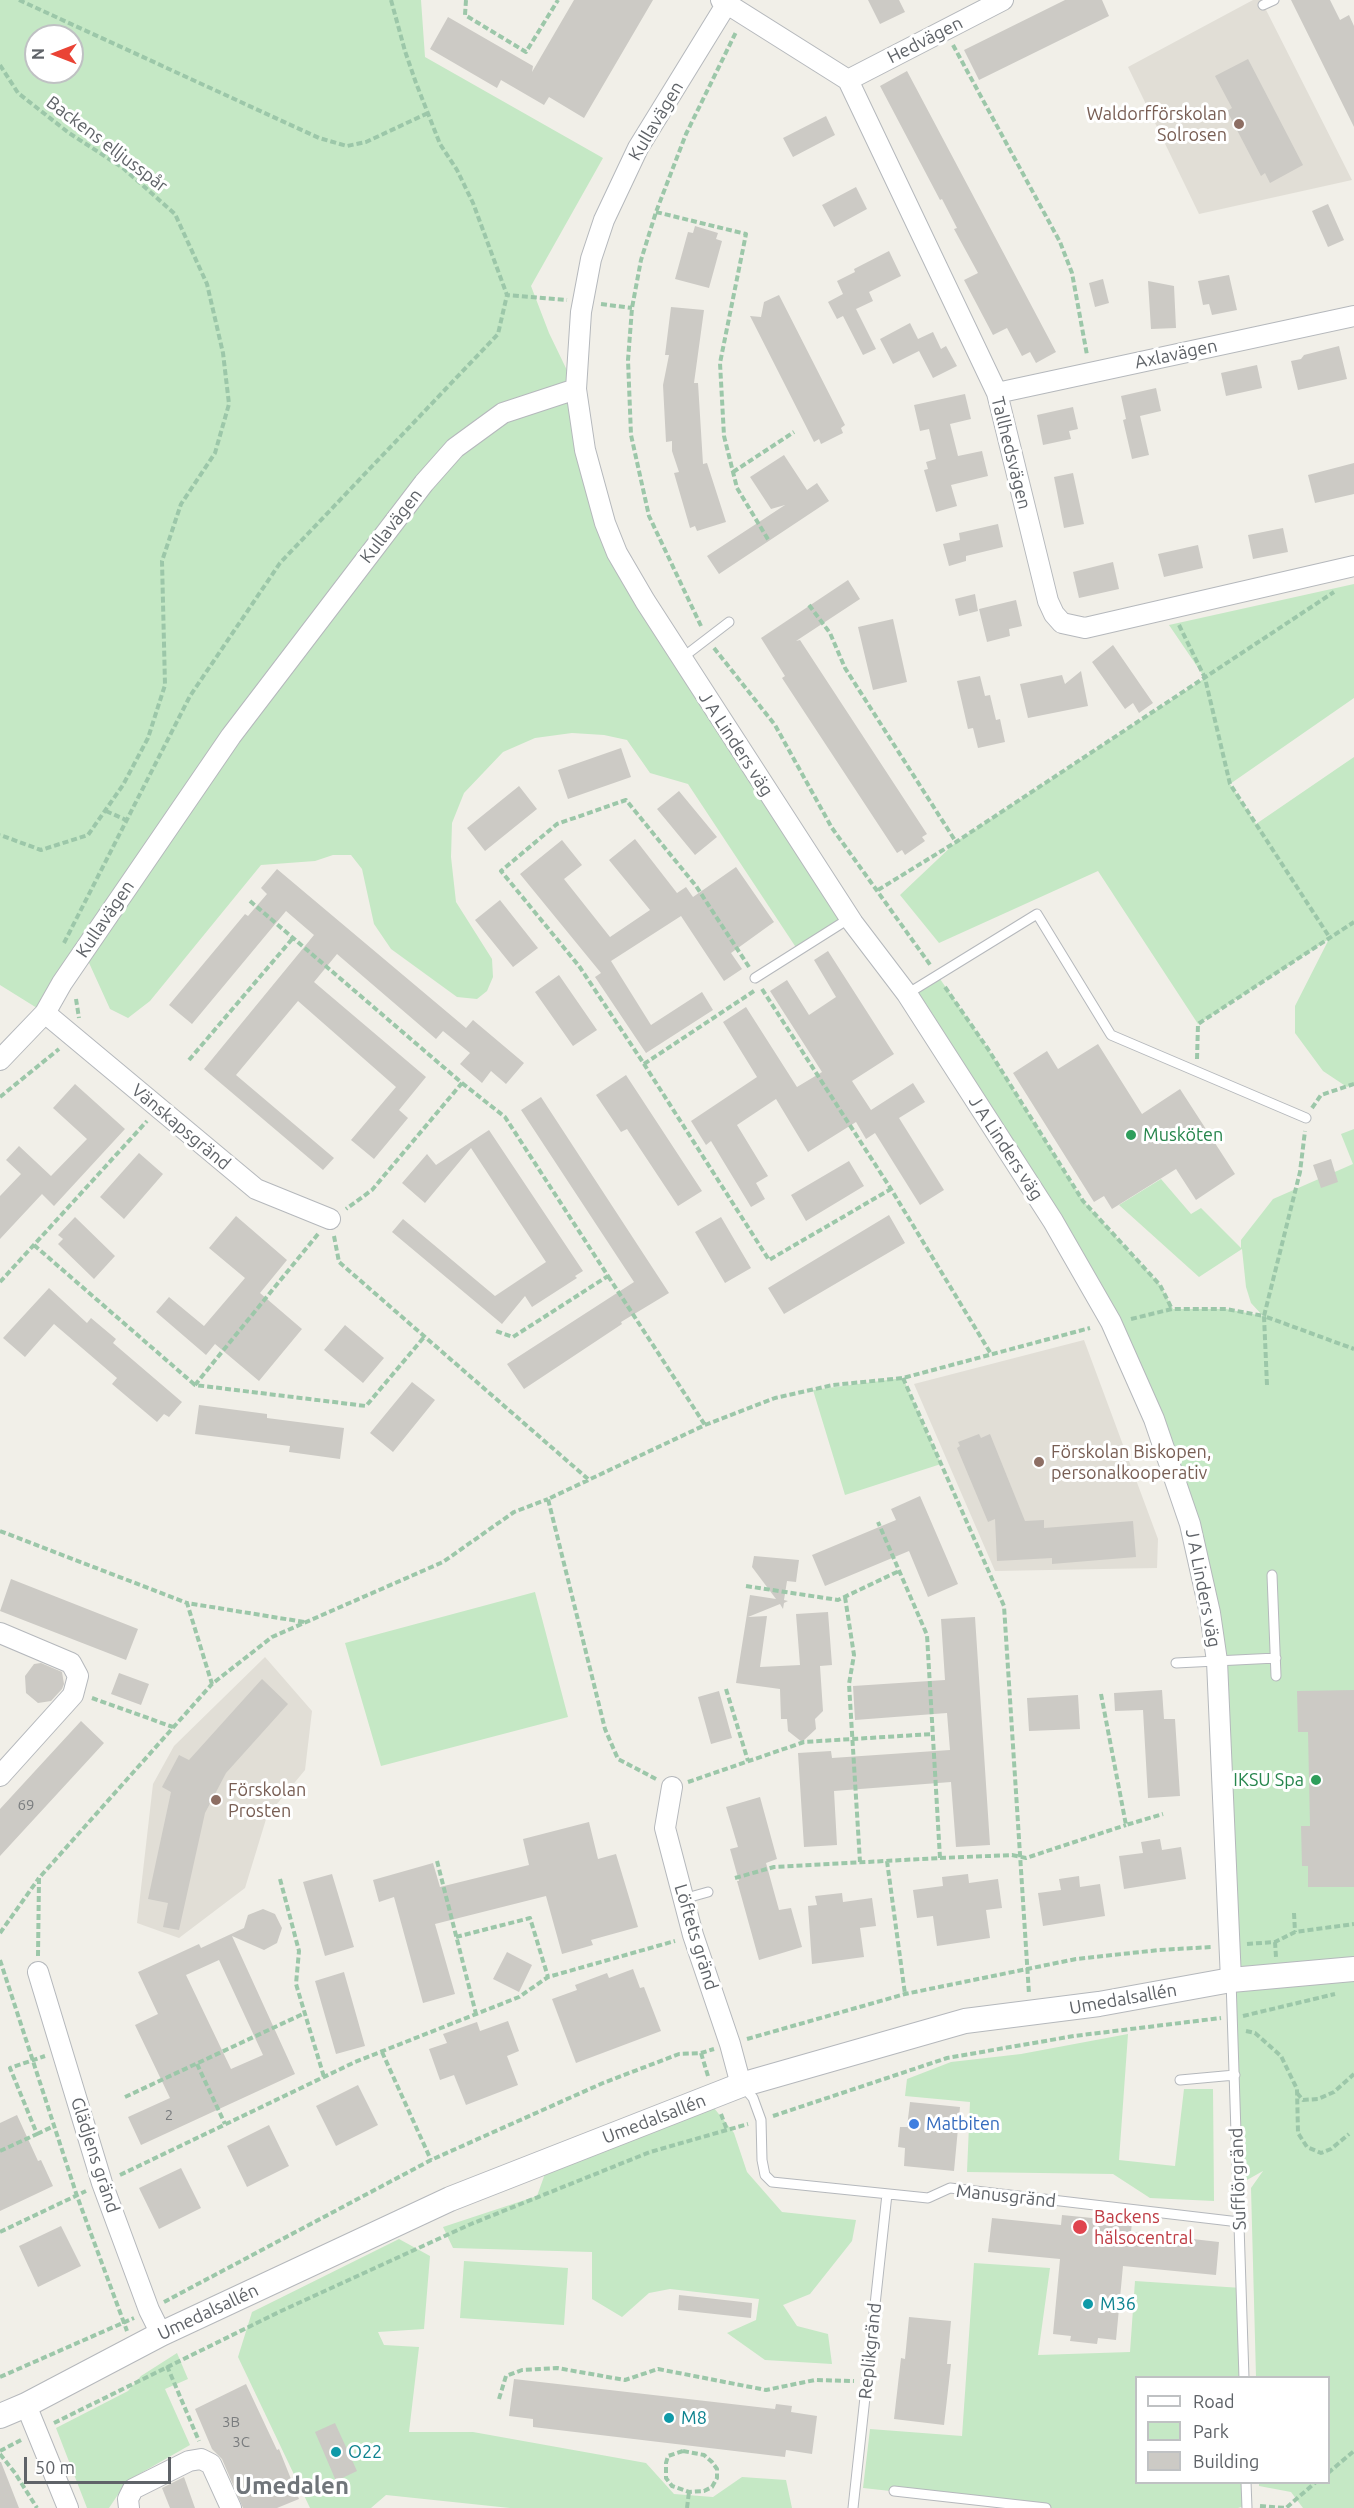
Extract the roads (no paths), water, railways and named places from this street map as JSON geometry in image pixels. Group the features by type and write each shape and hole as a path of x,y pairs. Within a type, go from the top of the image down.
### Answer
{"street":[{"name":"Hedvägen","path":"848,80 1003,0"},
{"path":"726,1 848,80"},
{"name":"Kullavägen","path":"0,1060 45,1013 62,982 231,736 424,483 455,448 503,413 576,389 581,312 591,259 604,220 638,148 726,1"},
{"name":"Tallhedsvägen","path":"848,80 997,393 1048,601 1054,614 1062,622 1085,628 1354,566"},
{"name":"Axlavägen","path":"997,393 1354,316"},
{"name":"J A Linders väg","path":"576,389 585,450 605,523 617,553 645,602 726,730 850,918 908,994 1053,1221 1111,1322 1154,1419 1190,1524 1210,1613 1217,1661 1231,1980"},
{"name":"Vänskapsgränd","path":"45,1013 256,1189 330,1219"},
{"path":"0,1633 71,1663 78,1676 74,1692 0,1776"},
{"name":"Löftets gränd","path":"672,1787 665,1828 693,1935 730,2044 741,2085"},
{"name":"Umedalsallén","path":"0,2416 26,2405 161,2334 450,2199 741,2085 965,2021 1031,2013 1231,1980 1354,1969"},
{"name":"Glädjens gränd","path":"38,1972 102,2183 149,2310 161,2334"},
{"path":"26,2405 68,2508"},
{"path":"129,2508 128,2499 133,2489 189,2461 201,2459 211,2464 231,2508"}],"lane":[{"path":"1263,5 1274,0"},
{"path":"682,658 729,622"},
{"path":"908,994 1037,914 1111,1035 1306,1118"},
{"path":"755,978 850,918"},
{"path":"1272,1575 1275,1676"},
{"path":"1176,1663 1275,1658"},
{"path":"683,1899 708,1892"},
{"name":"Sufflörgränd","path":"1231,1980 1244,2376"},
{"path":"1180,2080 1235,2075"},
{"name":"Manusgränd","path":"741,2085 753,2098 761,2120 762,2160 765,2175 772,2182 928,2198 950,2188 1239,2222"},
{"name":"Replikgränd","path":"854,2508 887,2194"},
{"path":"1244,2507 1246,2484"},
{"path":"894,2491 1046,2508"}],"place":[{"name":"Waldorfförskolan Solrosen","path":"1239,124"},
{"name":"Musköten","path":"1131,1135"},
{"name":"Förskolan Biskopen, personalkooperativ","path":"1039,1462"},
{"name":"IKSU Spa","path":"1316,1780"},
{"name":"Förskolan Prosten","path":"216,1800"},
{"name":"Matbiten","path":"914,2124"},
{"name":"Backens hälsocentral","path":"1080,2227"},
{"name":"M36","path":"1088,2304"},
{"name":"M8","path":"669,2418"},
{"name":"O22","path":"336,2452"}],"district":[{"name":"Umedalen","path":"292,2486"}]}
